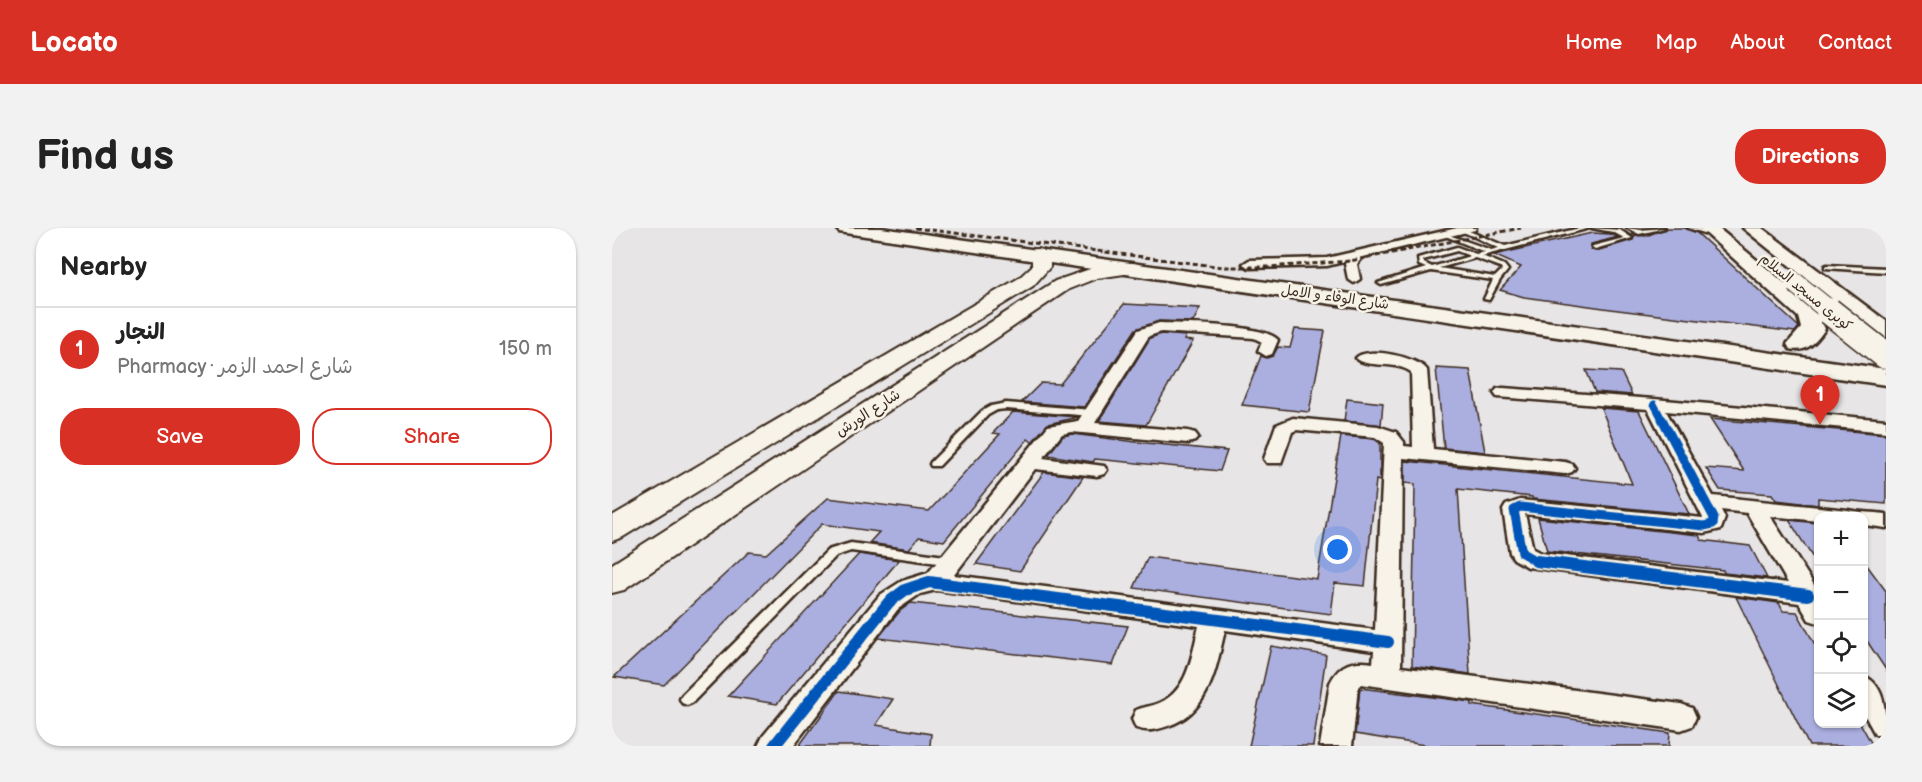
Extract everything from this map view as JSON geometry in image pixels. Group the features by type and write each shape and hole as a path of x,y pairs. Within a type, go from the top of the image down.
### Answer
{"main road":[{"name":"شارع الوفاء و الامل","path":"845,228 1132,268 1484,309 1824,369 1886,377"},
{"name":"كوبرى مسجد السلام","path":"1751,228 1825,276 1886,332"},
{"path":"1773,228 1825,276 1886,310"},
{"name":"كوبرى مسجد السلام","path":"1716,230 1795,283 1886,355"},
{"path":"1716,230 1808,314 1839,326 1886,332"},
{"name":"شارع الوفاء و الامل","path":"1226,260 1428,291"},
{"name":"شارع الوفاء و الامل","path":"1464,296 1484,309 1510,303"},
{"path":"1808,314 1813,329 1787,342 1886,355"},
{"path":"1824,369 1886,400"}],"street":[{"path":"1249,264 1314,263 1466,229"},
{"name":"شارع الورش","path":"612,530 1026,282 1041,267 1041,260 1037,254"},
{"path":"1354,279 1351,264 1359,254"},
{"name":"شارع الورش","path":"612,581 1062,285 1093,273 1132,268"},
{"path":"1026,282 1051,280 1062,285"},
{"path":"1088,420 1143,333 1149,329 1159,327 1257,334 1270,340 1266,351"},
{"path":"1364,358 1404,362 1414,365 1419,370 1423,454"},
{"path":"1503,393 1654,404 1886,426"},
{"path":"1654,404 1715,522 1704,526 1520,507 1514,510 1520,549 1525,556 1536,561 1813,604"},
{"path":"774,746 889,602 916,584 944,571 1055,430 1088,420 1188,437"},
{"path":"1274,459 1283,429 1293,424 1378,432 1392,439 1394,451 1387,675"},
{"path":"1394,451 1564,468"},
{"path":"1028,462 1097,470"},
{"path":"1706,502 1814,513"},
{"path":"1754,507 1813,604"},
{"path":"1868,519 1886,522"},
{"path":"944,571 1214,618 1388,642"},
{"path":"1147,719 1162,717 1187,702 1194,691 1214,618"},
{"path":"1336,746 1346,678 1355,672 1681,717"},
{"path":"1868,696 1886,726"}],"lane":[{"path":"1381,283 1504,248 1587,228"},
{"path":"1594,228 1615,232 1629,238 1595,247"},
{"path":"1615,232 1662,228"},
{"path":"1691,228 1716,230"},
{"path":"1466,229 1504,248"},
{"path":"1445,234 1491,252"},
{"path":"1484,309 1504,268 1478,255 1457,249 1420,259 1421,264 1432,269 1497,279"},
{"path":"1825,276 1886,270"},
{"path":"935,464 985,413 994,408 1006,406 1088,420"},
{"path":"687,699 832,553 851,547 944,571"}],"building":[{"path":"1667,228 1686,228 1697,233 1799,327 1795,332 1524,297 1500,290 1521,267 1494,255 1592,233 1618,237 1591,244 1591,249 1596,251 1633,240 1632,235 1646,236"},
{"path":"1124,304 1200,308 1193,322 1159,321 1136,329 1084,407 1022,402 1041,383 1060,384"},
{"path":"1295,329 1325,331 1309,412 1242,405 1261,356 1267,358 1273,356 1278,347 1290,348"},
{"path":"1161,334 1186,336 1184,340 1193,341 1146,425 1099,421 1150,338"},
{"path":"1436,368 1470,370 1485,452 1444,448"},
{"path":"1586,370 1621,372 1632,395 1595,392"},
{"path":"1347,399 1383,403 1381,425 1344,421"},
{"path":"1601,408 1639,411 1689,514 1533,499 1532,497 1458,489 1470,674 1412,666 1415,484 1405,483 1405,461 1632,484"},
{"path":"1013,412 1078,417 1048,424 1032,442 1028,439 944,541 919,537 909,549 869,543 879,532 822,524 664,685 614,677 749,552 766,554 828,498 929,511 1000,434 993,433"},
{"path":"1710,419 1886,434 1886,504 1818,498 1818,505 1776,500 1772,494 1720,490 1706,468 1744,471"},
{"path":"1072,434 1227,451 1220,471 1095,459 1093,462 1048,455 1063,436"},
{"path":"1341,436 1374,439 1380,443 1380,481 1376,480 1365,586 1335,583 1331,614 1134,588 1148,557 1317,579"},
{"path":"1044,472 1083,477 1020,571 976,564"},
{"path":"1538,518 1699,535 1701,540 1750,546 1767,578 1724,573 1723,570 1547,551"},
{"path":"1789,520 1814,523 1814,560"},
{"path":"859,554 899,560 777,704 728,696"},
{"path":"1868,567 1886,591 1886,670 1868,643"},
{"path":"1736,597 1779,603 1783,611 1797,612 1814,643 1814,728 1863,728 1873,746 1809,746"},
{"path":"911,603 1128,626 1113,665 878,638 900,611"},
{"path":"1271,646 1326,655 1313,746 1249,746"},
{"path":"1360,688 1472,702 1472,705 1670,733 1669,746 1431,746 1355,734"},
{"path":"839,691 893,699 876,725 931,734 930,746 799,746"}],"railway":[{"path":"915,228 1223,267 1268,267 1350,261 1521,228"}],"cycle path":[{"path":"1654,404 1714,518 1713,524 1704,526 1520,507 1514,510 1514,513 1522,553 1536,561 1808,595"},
{"path":"774,746 889,602 905,590 929,582 936,581 1388,642"}],"place":[{"name":"النجار","path":"1820,425"}]}
